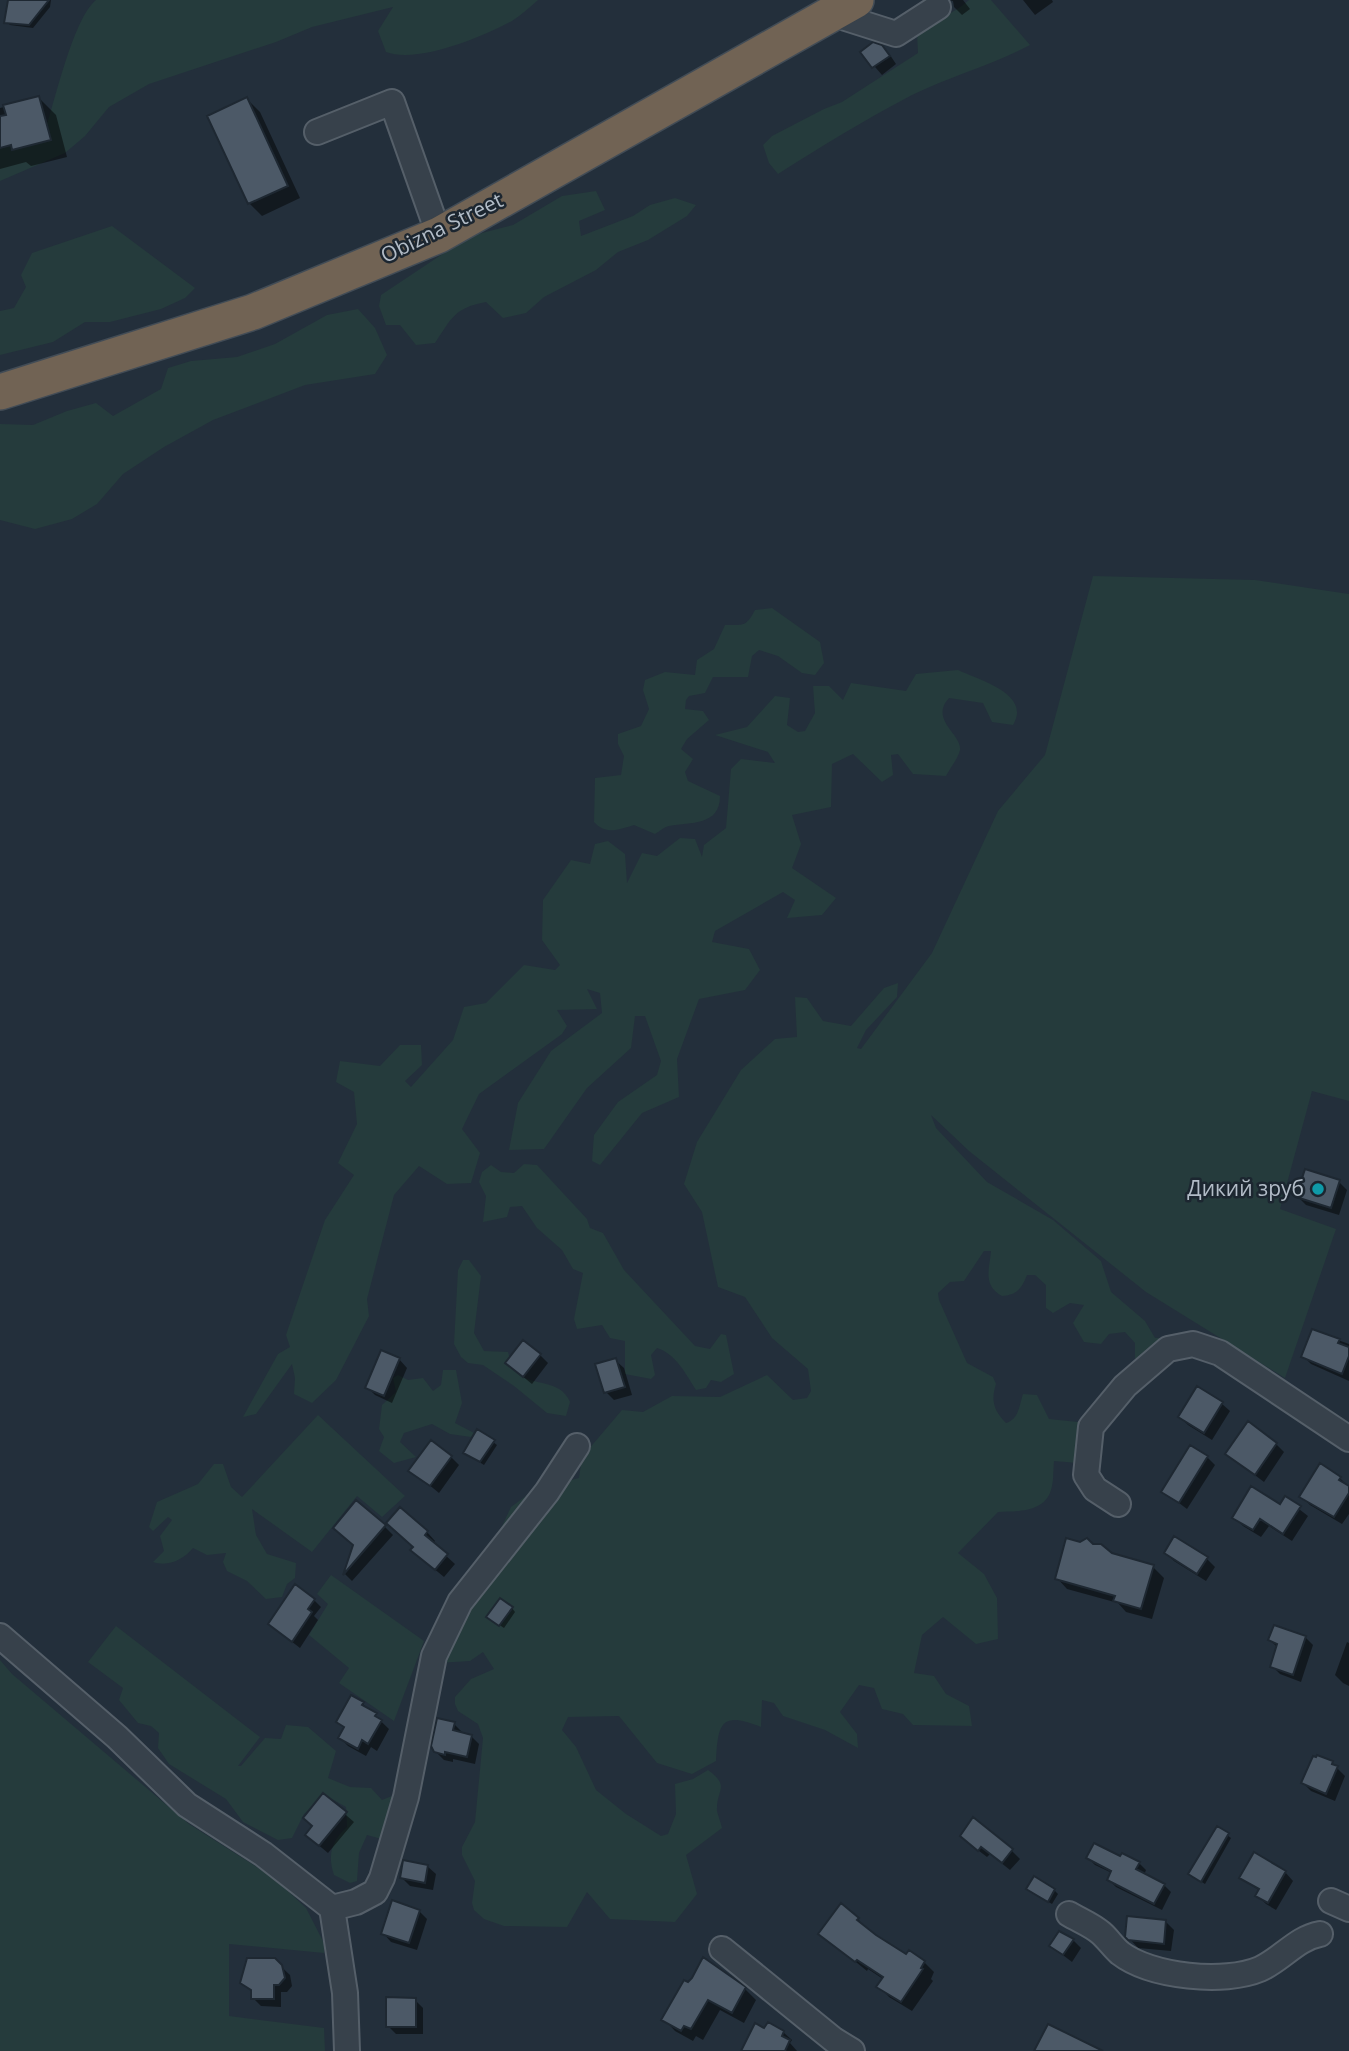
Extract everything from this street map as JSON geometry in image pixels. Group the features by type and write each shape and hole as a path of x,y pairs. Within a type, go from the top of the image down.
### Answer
{"highway":[{"name":"Obizna Street","path":"0,393 253,312 439,235 845,7"}],"street":[{"path":"845,7 896,34 938,6"},
{"path":"317,132 392,102 439,235"},
{"path":"1118,1504 1095,1489 1086,1475 1091,1427 1125,1387 1168,1349 1193,1344 1220,1353 1349,1438"},
{"path":"332,1908 356,1902 375,1892 382,1878 406,1797 434,1656 460,1602 547,1492 577,1446"},
{"path":"0,1636 117,1737 187,1805 263,1854 332,1908 345,1993 346,2051"},
{"path":"1069,1914 1100,1932 1121,1953 1172,1974 1240,1976 1273,1962 1307,1936 1320,1934"},
{"path":"722,1949 834,2040 852,2051"}],"green space":[{"path":"96,0 538,0 512,21 432,52 399,55 386,52 378,31 393,7 312,27 276,42 149,84 109,107 85,136 65,153 0,181 0,147 45,131 72,42"},
{"path":"969,0 991,0 1030,45 912,95 778,174 769,163 763,145 772,136 842,102 918,53 917,33"},
{"path":"596,191 605,210 579,221 581,236 633,216 650,205 675,198 696,205 687,216 648,240 618,252 596,270 544,297 526,313 503,318 486,302 475,304 455,315 435,343 416,345 400,325 386,325 379,306 381,295 447,251 478,234 513,225 562,196"},
{"path":"112,226 195,288 185,298 161,309 110,322 85,322 53,342 0,355 0,311 14,308 26,287 21,275 32,253"},
{"path":"358,309 375,328 387,355 375,374 305,385 213,420 123,474 97,504 72,519 35,529 0,520 0,424 33,425 96,403 113,416 161,389 168,368 191,361 237,357 275,344 327,315"},
{"path":"1093,576 1255,580 1349,594 1349,1101 1312,1091 1280,1209 1336,1229 1285,1378 1146,1292 969,1151 931,1115 936,1128 987,1182 1053,1220 1101,1261 1111,1292 1145,1321 1155,1338 1182,1337 1147,1367 1135,1358 1135,1343 1125,1332 1109,1334 1101,1344 1084,1342 1073,1323 1084,1305 1070,1303 1053,1313 1046,1308 1046,1285 1035,1275 1027,1275 1018,1290 1002,1296 990,1282 991,1251 984,1251 964,1281 950,1282 938,1293 967,1363 993,1377 996,1384 994,1405 1006,1423 1016,1415 1023,1394 1037,1395 1049,1419 1084,1425 1078,1463 1054,1461 1051,1490 1047,1498 1029,1509 998,1512 958,1553 984,1574 997,1598 998,1639 976,1644 943,1617 922,1635 914,1673 934,1676 946,1694 969,1706 972,1726 913,1725 903,1714 882,1709 874,1688 859,1685 840,1712 857,1734 858,1748 825,1730 783,1716 774,1703 762,1700 761,1727 737,1720 724,1724 718,1737 716,1761 692,1774 657,1763 619,1716 568,1717 562,1730 576,1747 596,1790 626,1814 661,1836 668,1834 676,1814 675,1784 693,1779 708,1770 719,1780 721,1789 717,1811 722,1828 686,1855 697,1894 675,1922 610,1919 587,1892 567,1927 504,1926 484,1919 474,1910 472,1903 475,1881 462,1855 462,1847 475,1822 483,1738 478,1724 458,1711 455,1697 471,1679 494,1669 483,1652 470,1661 438,1663 511,1507 534,1490 579,1478 582,1457 622,1410 643,1412 672,1396 720,1397 767,1375 793,1400 807,1398 811,1391 808,1369 772,1338 745,1297 718,1287 702,1212 684,1184 697,1142 741,1070 775,1039 797,1037 795,997 807,998 823,1021 851,1026 884,988 898,983 897,997 866,1030 857,1048 861,1049 932,953 998,811 1045,755"},
{"path":"772,608 820,642 824,663 815,675 802,673 778,656 759,650 752,656 748,677 713,677 705,693 689,696 686,700 685,709 703,711 709,720 687,739 681,749 693,759 685,772 688,781 720,796 715,813 703,821 667,827 655,834 634,825 608,830 594,822 595,778 621,775 624,756 618,744 618,734 641,726 649,709 643,690 645,680 665,672 695,675 697,660 714,649 725,625 744,624 755,610"},
{"path":"958,670 990,684 1009,697 1017,714 1013,725 992,722 983,703 949,698 944,706 944,720 956,738 960,750 946,776 913,774 898,754 891,755 893,775 882,782 853,754 832,764 831,807 792,815 801,844 792,868 836,898 822,915 787,918 795,900 783,892 715,931 712,942 749,949 760,970 745,990 699,999 677,1059 679,1097 642,1113 600,1165 592,1161 594,1135 618,1102 657,1075 661,1061 645,1016 635,1016 631,1048 587,1088 544,1149 509,1150 518,1103 551,1051 602,1013 600,993 587,989 597,1009 557,1010 567,1026 562,1034 479,1094 462,1129 480,1153 471,1183 447,1184 419,1166 394,1195 367,1299 369,1316 336,1380 312,1403 294,1394 292,1364 256,1414 243,1417 278,1354 290,1347 286,1335 325,1220 354,1175 338,1163 357,1124 354,1092 336,1082 340,1061 380,1066 400,1045 421,1045 422,1065 405,1081 411,1087 453,1040 464,1007 486,1003 524,965 555,970 560,965 542,940 543,900 571,860 590,864 595,844 608,841 625,854 627,883 642,853 657,856 680,838 695,839 702,857 704,845 726,828 731,769 741,759 775,763 768,752 715,735 747,727 775,696 790,698 787,725 798,732 805,731 815,713 813,686 829,686 843,700 851,683 906,691 916,674"},
{"path":"524,1164 537,1165 587,1219 590,1228 603,1233 624,1270 695,1346 710,1349 721,1334 726,1335 734,1374 721,1382 711,1380 706,1388 696,1390 675,1359 657,1348 651,1355 655,1375 651,1379 625,1374 625,1341 610,1338 602,1325 577,1329 574,1319 583,1273 573,1269 562,1250 537,1228 522,1206 510,1207 507,1217 483,1222 486,1196 479,1182 482,1172 491,1165 501,1172 514,1173"},
{"path":"463,1260 469,1260 481,1276 474,1333 484,1351 508,1352 517,1373 560,1389 570,1402 566,1416 547,1413 483,1365 468,1363 461,1357 454,1344 458,1270"},
{"path":"443,1370 456,1370 462,1403 455,1423 474,1433 471,1437 450,1434 432,1424 404,1433 400,1442 416,1457 394,1463 379,1451 384,1437 379,1429 382,1405 396,1392 393,1378 398,1375 408,1380 423,1378 433,1391 441,1385"},
{"path":"318,1415 405,1496 382,1517 357,1496 312,1552 252,1509 256,1535 267,1554 296,1563 295,1578 287,1584 282,1597 266,1599 247,1581 227,1571 223,1562 226,1553 207,1555 193,1548 175,1561 164,1564 153,1562 164,1551 160,1536 172,1520 168,1517 153,1531 149,1527 157,1502 198,1484 214,1464 223,1464 231,1487 242,1497"},
{"path":"331,1575 424,1641 394,1721 339,1683 349,1668 309,1635 328,1604 317,1594"},
{"path":"116,1626 260,1737 238,1766 241,1766 265,1738 281,1739 286,1725 308,1727 336,1751 328,1778 350,1787 371,1788 382,1800 392,1796 396,1799 385,1840 367,1835 359,1853 357,1881 350,1883 334,1875 332,1868 332,1848 347,1827 346,1807 325,1795 304,1814 292,1838 278,1840 243,1822 226,1799 169,1764 158,1748 159,1733 151,1726 138,1723 119,1700 123,1688 88,1662"},
{"path":"0,1660 12,1674 189,1824 274,1878 306,1908 325,1945 324,1953 229,1944 229,2016 324,2028 325,2051 0,2051"}],"building":[{"path":"8,0 49,0 29,25 4,23"},
{"path":"873,42 882,45 890,56 872,68 860,52"},
{"path":"39,96 51,140 12,150 11,145 0,148 0,116 6,115 3,105"},
{"path":"247,97 288,186 248,204 207,116"},
{"name":"Дикий зруб","path":"1305,1169 1340,1180 1331,1208 1296,1197"},
{"path":"1312,1329 1340,1339 1338,1343 1349,1347 1349,1356 1342,1374 1301,1357"},
{"path":"523,1340 541,1354 523,1377 505,1363"},
{"path":"381,1350 400,1358 384,1396 365,1388"},
{"path":"616,1358 625,1387 604,1393 595,1364"},
{"path":"1197,1386 1223,1402 1204,1433 1178,1417"},
{"path":"1248,1421 1277,1443 1255,1475 1225,1454"},
{"path":"477,1429 495,1440 480,1462 463,1453"},
{"path":"431,1440 452,1456 430,1486 408,1471"},
{"path":"1190,1445 1208,1456 1179,1503 1161,1492"},
{"path":"1320,1463 1349,1486 1349,1493 1334,1517 1299,1497"},
{"path":"1251,1486 1280,1504 1285,1496 1301,1506 1283,1534 1260,1519 1253,1530 1232,1518"},
{"path":"356,1500 386,1525 343,1575 353,1545 333,1528"},
{"path":"400,1507 428,1531 425,1535 448,1554 435,1570 410,1550 413,1547 386,1523"},
{"path":"1174,1536 1208,1557 1197,1574 1164,1553"},
{"path":"1066,1538 1080,1542 1087,1538 1112,1553 1154,1565 1141,1609 1113,1601 1115,1596 1055,1579"},
{"path":"295,1584 315,1599 308,1609 312,1612 292,1642 268,1624"},
{"path":"500,1598 513,1607 499,1626 486,1617"},
{"path":"1274,1625 1306,1636 1293,1675 1270,1667 1277,1644 1268,1640"},
{"path":"351,1695 364,1702 362,1705 377,1713 375,1716 382,1720 368,1744 362,1740 358,1749 338,1738 344,1727 336,1722"},
{"path":"437,1718 455,1722 453,1730 472,1735 467,1757 434,1752 431,1746"},
{"path":"1313,1756 1333,1761 1332,1764 1338,1766 1326,1794 1301,1783"},
{"path":"323,1793 347,1812 319,1846 305,1835 312,1826 303,1818"},
{"path":"973,1817 1013,1849 1002,1863 981,1847 978,1851 960,1836"},
{"path":"1217,1826 1229,1833 1201,1882 1188,1874"},
{"path":"1094,1843 1140,1862 1136,1869 1165,1884 1154,1904 1107,1880 1111,1871 1086,1858"},
{"path":"1254,1852 1286,1871 1268,1903 1255,1896 1259,1889 1239,1878"},
{"path":"403,1860 428,1865 425,1883 400,1878"},
{"path":"1034,1876 1055,1889 1048,1902 1026,1889"},
{"path":"392,1900 420,1910 409,1943 381,1934"},
{"path":"841,1903 876,1935 906,1954 909,1950 925,1961 921,1968 923,1969 901,2002 876,1987 883,1977 857,1960 855,1962 818,1934"},
{"path":"1127,1916 1166,1920 1164,1944 1128,1940 1125,1937"},
{"path":"1059,1931 1074,1939 1063,1955 1049,1946"},
{"path":"703,1957 746,1987 732,2013 708,2000 691,2029 684,2026 681,2031 661,2020 684,1980 688,1982 692,1978"},
{"path":"247,1958 275,1958 282,1965 285,1978 279,1985 274,1985 274,1999 251,1999 251,1990 240,1983"},
{"path":"386,1997 416,1998 416,2027 386,2027"},
{"path":"768,2022 784,2031 782,2036 790,2040 785,2051 741,2051 755,2023 764,2028"},
{"path":"1048,2024 1103,2051 1034,2051"}],"place":[{"name":"Дикий зруб","path":"1318,1189"}]}
